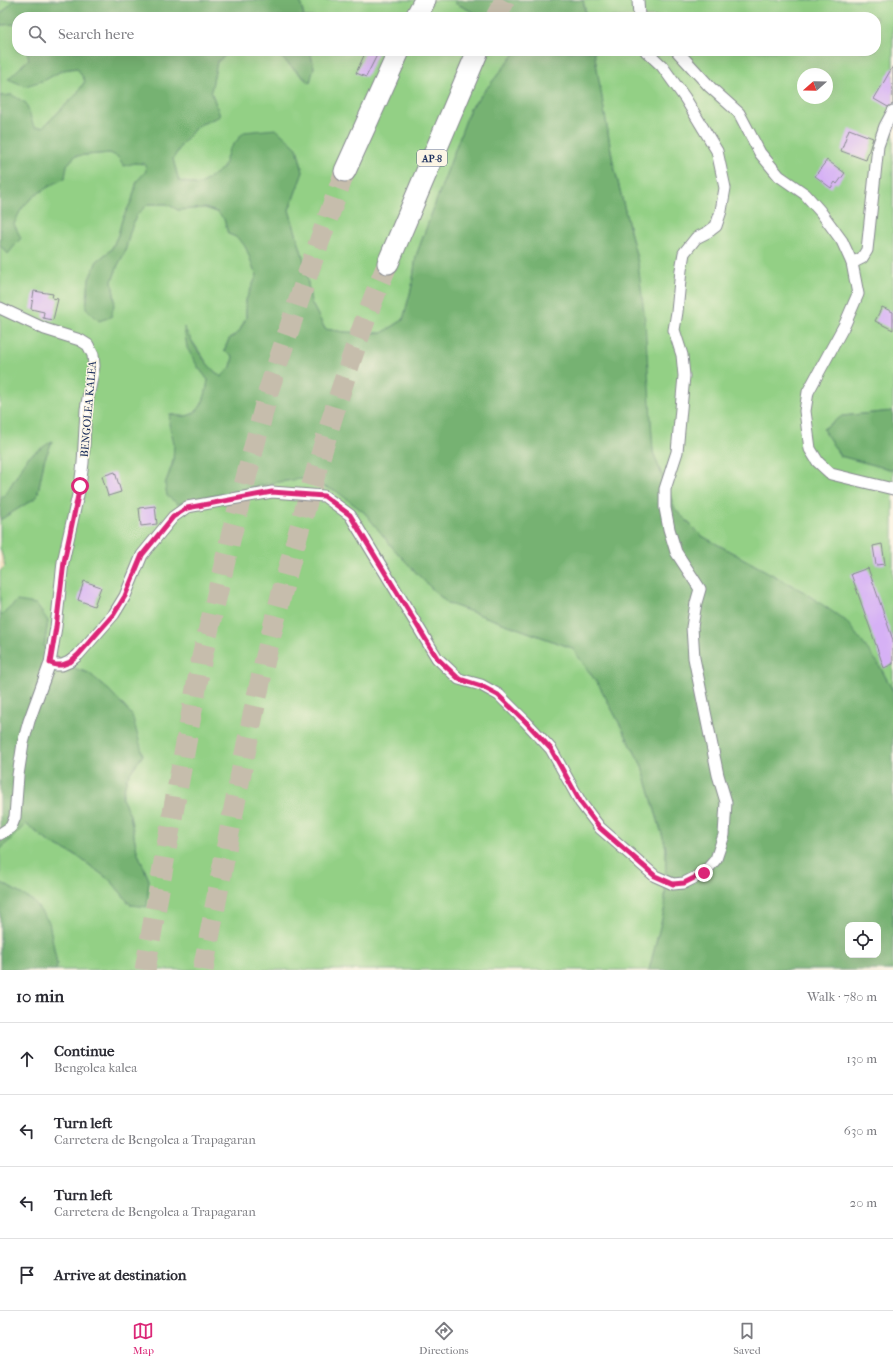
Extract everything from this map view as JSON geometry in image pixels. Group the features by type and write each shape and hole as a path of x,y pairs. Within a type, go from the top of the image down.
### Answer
{"highway":[{"path":"419,12 425,0"},
{"path":"345,171 397,56"},
{"name":"AP-8","path":"388,263 475,56"}],"street":[{"path":"638,0 639,12"},
{"path":"50,663 62,665 70,662 109,620 125,596 142,555 173,517 187,508 272,492 324,496 350,515 437,658 459,679 481,686 498,695 525,721 551,749 581,803 600,828 655,876 673,884 684,883 704,873 716,859 724,835 726,802 718,775 694,658 692,627 700,589 676,552 669,529 665,508 664,488 677,452 682,403 684,376 682,356 674,330 684,253 696,238 716,226 721,211 725,188 717,151 685,98 662,66 651,56"},
{"path":"682,56 710,87 739,113 760,153 780,176 805,194 820,211 842,242 852,263 858,294 845,324 808,392 806,411 810,449 818,462 831,474 893,489"},
{"path":"852,263 862,258 867,250 878,146 885,126 893,111"},
{"name":"BENGOLEA KALEA","path":"0,308 45,329 80,340 88,345 93,355 94,366 86,409 83,463 80,486 64,562 50,663 23,743 18,775 15,817 11,827 0,834"}],"green space":[{"path":"0,0 14,0 0,15"},
{"path":"14,0 300,0 303,12 12,12 12,24 0,25 0,15"},
{"path":"300,0 457,0 455,3 473,12 303,12"},
{"path":"457,0 583,0 585,12 473,12 455,3"},
{"path":"583,0 893,0 893,411 842,416 840,456 893,470 893,691 878,663 804,592 702,536 675,509 653,452 638,263 613,162 595,56 881,56 881,12 586,12"},
{"path":"12,24 12,56 28,56 29,59 21,66 45,80 63,70 77,68 85,81 76,95 43,127 34,128 12,95 0,96 0,25"},
{"path":"28,56 225,56 217,62 211,91 220,116 197,126 182,144 173,159 179,181 199,185 223,168 229,150 244,132 276,129 297,148 303,172 289,210 304,260 311,302 325,329 345,332 382,333 403,320 412,286 416,256 470,109 513,56 595,56 613,162 638,263 645,321 653,452 675,509 702,536 804,592 846,621 878,663 893,691 893,970 649,970 665,907 666,848 642,766 600,687 572,648 447,603 393,548 365,513 336,491 301,479 271,483 178,504 167,496 165,484 173,463 174,443 169,424 170,414 184,416 192,414 196,411 200,407 205,397 208,380 198,367 187,348 184,327 204,360 221,377 231,367 233,356 224,351 229,339 239,332 246,318 246,300 257,275 244,245 235,237 228,234 224,219 217,212 205,208 178,210 167,204 148,204 136,216 125,252 112,281 115,301 111,317 99,321 86,308 89,279 97,261 111,250 118,235 122,220 132,200 137,181 146,171 145,164 135,163 124,166 118,157 110,153 75,156 67,165 65,178 42,191 27,202 14,224 21,238 8,254 0,245 0,96 12,95 26,103 34,127 43,127 76,95 85,81 77,68 63,70 45,80 25,86 8,79 29,59"},
{"path":"225,56 279,56 309,83 314,67 311,56 513,56 470,109 416,256 412,286 403,320 382,333 345,332 325,329 311,302 304,260 289,210 303,172 297,148 229,150 224,168 199,185 179,181 173,159 182,144 197,126 220,116 211,91 217,62"},
{"path":"280,56 311,56 314,67 310,83"},
{"path":"110,153 135,163 145,164 147,171 137,181 132,200 122,220 118,235 111,250 97,261 89,279 86,308 115,301 112,281 125,252 136,216 148,204 167,204 178,210 205,208 217,212 224,219 228,234 235,237 245,245 257,275 246,300 246,318 239,332 229,339 224,351 233,356 231,367 221,377 209,366 184,329 198,367 208,380 205,397 200,407 196,411 192,414 184,416 170,414 170,426 174,453 165,484 178,504 271,483 301,479 337,491 365,513 393,548 447,603 572,648 600,687 642,766 666,848 665,907 649,970 56,970 57,964 33,901 0,882 0,850 26,824 49,842 77,856 111,881 131,905 149,880 137,851 130,815 122,799 127,777 143,755 89,673 73,668 44,647 48,621 2,615 0,613 0,571 5,566 0,548 0,520 37,497 44,461 52,442 28,457 5,495 0,498 0,245 8,254 16,217 27,203 41,191 64,178 67,165 75,156"},
{"path":"893,411 893,470 840,456 823,429 842,416"},
{"path":"52,441 44,461 37,497 0,520 0,498 5,495 28,457"},
{"path":"17,601 36,604 48,621 44,647 73,668 89,673 110,691 132,715 143,755 127,777 122,798 130,815 137,851 149,880 147,907 131,905 111,881 77,856 49,842 26,824 0,850 0,613 2,615"},
{"path":"0,882 33,901 49,922 57,964 56,970 0,970"}],"building":[{"path":"364,56 376,56 366,77 356,73"},
{"path":"893,66 893,104 888,107 874,99"},
{"path":"849,129 873,138 866,160 841,151"},
{"path":"827,160 845,173 837,184 835,182 831,188 815,176"},
{"path":"34,291 53,294 52,298 58,299 53,320 43,318 44,312 31,309"},
{"path":"882,307 893,312 893,330 875,321"},
{"path":"115,472 121,492 108,496 102,476"},
{"path":"155,506 157,524 141,526 139,508"},
{"path":"882,544 885,564 876,565 873,546"},
{"path":"868,568 893,640 893,664 884,668 851,574"},
{"path":"84,581 101,587 94,606 78,600"}],"tunnel":[{"path":"499,12 505,0"},
{"path":"145,970 202,657 232,532 269,389 309,270 345,171"},
{"path":"203,970 248,737 265,660 282,594 320,457 356,345 388,263"}],"route":[{"path":"80,486 64,562 50,663 62,665 70,662 78,655 114,614 125,596 142,555 173,517 187,508 272,492 324,496 350,515 437,658 459,679 481,686 498,695 525,721 551,749 581,803 600,828 655,876 673,884 684,883 704,873"}]}
